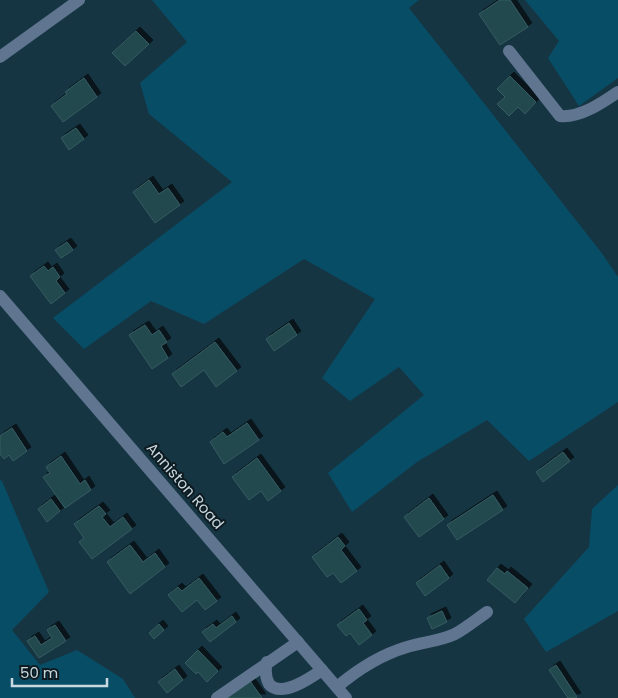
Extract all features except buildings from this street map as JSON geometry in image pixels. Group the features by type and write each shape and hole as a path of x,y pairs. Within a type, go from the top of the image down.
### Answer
{"street":[{"path":"0,58 79,0"},
{"path":"509,50 560,116 568,117 601,104 618,92"},
{"name":"Anniston Road","path":"0,296 346,698"},
{"path":"337,688 356,671 380,658 406,647 429,643 456,634 487,612"},
{"path":"217,698 298,642"},
{"path":"268,662 265,670 268,684 280,693 289,693 322,670"}],"shaded area":[{"path":"152,0 419,0 409,8 601,252 618,277 618,402 529,461 487,420 417,462 352,512 328,473 424,395 399,367 350,401 322,378 375,299 304,259 204,324 151,301 84,349 53,318 232,182 149,114 140,83 187,42"},
{"path":"525,0 618,0 618,78 579,106 548,58 559,41"},
{"path":"0,480 49,592 12,630 40,665 77,650 123,679 135,698 0,698"},
{"path":"618,485 618,611 546,652 524,619 589,547 592,509"}]}
